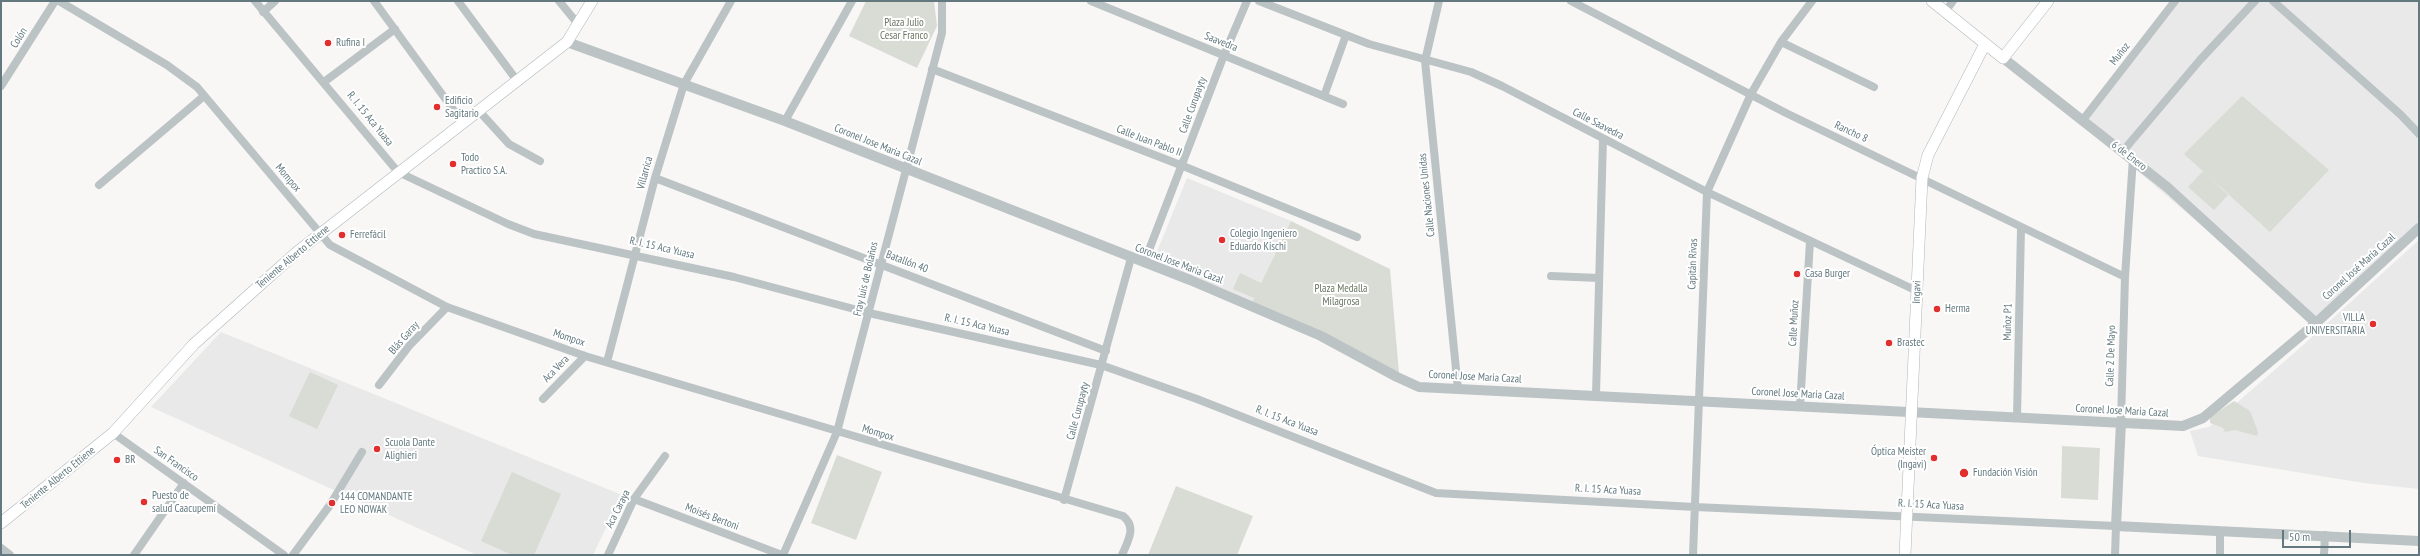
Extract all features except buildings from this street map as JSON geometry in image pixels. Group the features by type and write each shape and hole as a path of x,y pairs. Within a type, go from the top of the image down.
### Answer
{"main road":[{"name":"Teniente Alberto Ettiene","path":"1,523 113,433 194,344 321,233 398,172 518,82 567,42 592,1"},
{"name":"6 de Enero","path":"1932,1 2003,58"},
{"path":"2003,58 2048,1"},
{"name":"Ingavi","path":"1905,555 1922,178 1928,155 1985,44"}],"street":[{"name":"Colón","path":"1,86 55,1"},
{"name":"Mompox","path":"59,1 167,65 197,87 330,245 447,307 585,356 1064,500 1123,516 1128,520 1131,532 1122,555"},
{"name":"R. I. 15 Aca Yuasa","path":"254,1 324,82 398,172 508,224 534,234 635,254 734,277 869,313 1102,365 1197,398 1436,492 1695,507 1908,515 2325,535 2419,541"},
{"path":"263,12 275,1"},
{"path":"374,1 463,123"},
{"path":"458,1 518,82"},
{"path":"559,1 578,24"},
{"name":"Villarrica","path":"607,362 655,178 684,84 731,1"},
{"path":"785,121 852,1"},
{"name":"Fray luis de Bolaños","path":"782,555 837,432 869,313 904,168 942,33 942,1"},
{"name":"Saavedra","path":"1090,1 1343,104"},
{"name":"Calle Curupayty","path":"1144,263 1183,166 1224,55 1247,1"},
{"name":"Calle Saavedra","path":"1259,1 1346,36 1425,61 1471,72 1707,192 1917,292"},
{"name":"Calle Naciones Unidas","path":"1438,1 1425,61 1458,388"},
{"name":"Rancho 8","path":"1571,1 1750,94 2021,228 2125,277"},
{"name":"Capitán Rivas","path":"1693,555 1707,192 1750,94 1781,42 1812,1"},
{"path":"1946,12 1953,1"},
{"name":"Muñoz","path":"2082,121 2175,1"},
{"path":"2123,151 2200,60 2255,1"},
{"path":"2272,1 2401,115 2419,134"},
{"path":"324,82 394,29"},
{"path":"1324,96 1346,36"},
{"name":"Coronel Jose Maria Cazal","path":"567,42 785,121 1245,302 1321,336 1396,378 1413,384 1596,396 2183,426 2203,418 2316,323"},
{"path":"1781,42 1874,87"},
{"name":"6 de Enero","path":"2003,58 2082,121 2133,158 2316,323"},
{"name":"Calle Juan Pablo II","path":"932,69 1183,166 1357,236"},
{"path":"99,185 204,96"},
{"path":"479,111 509,144 540,161"},
{"path":"1596,396 1603,139"},
{"name":"Calle 2 De Mayo","path":"2115,555 2125,277 2133,158"},
{"name":"Batallón 40","path":"655,178 881,263 1106,351"},
{"name":"Muñoz P1","path":"2017,417 2021,228"},
{"name":"Coronel José María Cazal","path":"2316,323 2419,228"},
{"name":"Calle Muñoz","path":"1800,406 1810,241"},
{"name":"Calle Curupayty","path":"1064,500 1131,258"},
{"path":"1552,276 1599,278"},
{"name":"Blás Garay","path":"380,385 409,346 447,307"},
{"name":"Aca Vera","path":"544,398 585,356"},
{"name":"San Francisco","path":"113,433 284,555"},
{"path":"293,555 330,505 362,452"},
{"name":"Aca Caraya","path":"608,555 634,499 665,456"},
{"path":"134,555 184,483"},
{"name":"Moisés Bertoni","path":"634,499 782,555"},
{"path":"2220,531 2220,555"},
{"path":"2324,555 2325,535"},
{"path":"1,548 10,555"}],"shaded area":[{"path":"2172,1 2419,1 2419,224 2314,321 2081,123"},
{"name":"Colegio Ingeniero Eduardo Kischi","path":"1187,178 1291,221 1251,303 1154,259"},
{"name":"VILLA UNIVERSITARIA","path":"2419,240 2419,489 2364,483 2198,456 2190,431 2209,427 2301,347"},
{"name":"Scuola Dante Alighieri","path":"221,332 622,495 593,555 477,555 151,407"}],"green space":[{"name":"Plaza Julio Cesar Franco","path":"866,1 934,1 937,26 917,68 849,36"},
{"path":"2242,96 2329,170 2270,232 2184,154"},
{"path":"2203,171 2228,195 2214,210 2188,187"},
{"name":"Plaza Medalla Milagrosa","path":"1291,221 1390,269 1399,373 1251,303 1254,298 1233,289 1240,273 1261,283"},
{"path":"310,372 338,385 317,429 289,416"},
{"path":"2234,401 2250,411 2258,432 2257,436 2235,430 2225,432 2223,428 2210,423 2210,417"},
{"path":"2062,446 2100,448 2098,500 2061,498"},
{"path":"837,455 882,472 856,540 811,523"},
{"path":"512,472 561,494 534,555 512,555 481,541"},
{"path":"1176,486 1253,516 1237,555 1148,555"}],"place":[{"name":"Rufina I","path":"328,43"},
{"name":"Edificio Sagitario","path":"437,107"},
{"name":"Todo Practico S.A.","path":"453,164"},
{"name":"Ferrefácil","path":"342,235"},
{"name":"Colegio Ingeniero Eduardo Kischi","path":"1222,240"},
{"name":"Casa Burger","path":"1797,274"},
{"name":"Herma","path":"1937,309"},
{"name":"VILLA UNIVERSITARIA","path":"2373,324"},
{"name":"Brastec","path":"1889,343"},
{"name":"Scuola Dante Alighieri","path":"377,449"},
{"name":"Óptica Meister (Ingavi)","path":"1934,458"},
{"name":"BR","path":"117,460"},
{"name":"Fundación Visión","path":"1964,473"},
{"name":"Puesto de salud Caacupemí","path":"144,502"},
{"name":"144 COMANDANTE LEO NOWAK","path":"332,503"}]}
